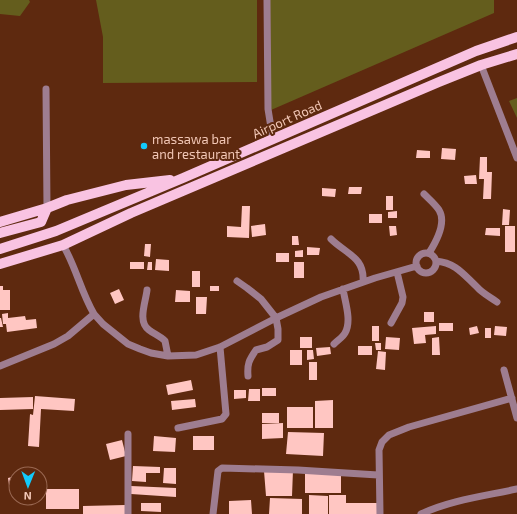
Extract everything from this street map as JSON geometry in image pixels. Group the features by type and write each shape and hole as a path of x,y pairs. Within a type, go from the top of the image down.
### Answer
{"main road":[{"name":"Airport Road","path":"0,249 56,231 273,140 476,51 517,37"},
{"name":"Airport Road","path":"0,264 63,245 131,213 481,65 517,54"},
{"path":"0,222 67,200 126,185 183,178"},
{"path":"0,233 41,222 46,208"}],"street":[{"path":"267,0 268,109 273,140"},
{"path":"481,65 517,158"},
{"path":"46,89 46,208"},
{"path":"424,194 440,210 442,217 440,232 429,253"},
{"path":"331,239 357,260 361,266 363,282"},
{"path":"63,245 86,300 94,314 103,324 128,344 151,353 183,357 196,355 220,347 321,297 363,282 417,266"},
{"path":"423,253 429,253 436,261 434,268 429,272 422,272 417,266 416,260 423,253"},
{"path":"436,261 446,262 463,272 477,288 497,302"},
{"path":"391,323 402,303 403,297 397,272"},
{"path":"236,281 261,299 276,318 278,329 278,340 267,347 256,350 247,366 248,376"},
{"path":"334,344 342,338 348,322 343,289"},
{"path":"147,290 143,319 144,324 148,329 165,341 168,356"},
{"path":"0,366 54,344 68,336 94,314"},
{"path":"178,428 222,419 226,414 220,347"},
{"path":"504,370 517,418"},
{"path":"380,514 378,475 380,445 389,435 410,426 512,398"},
{"path":"128,434 128,514"},
{"path":"213,514 218,471 222,468 298,470 378,475"},
{"path":"421,514 432,509 457,502 517,489"}],"shaded area":[{"path":"0,0 29,0 30,2 20,16 0,14"},
{"path":"96,0 257,0 257,82 103,83 103,37"},
{"path":"270,0 494,0 494,13 271,110"},
{"path":"517,98 517,118 509,101"}],"building":[{"path":"442,148 456,149 455,160 441,159"},
{"path":"417,150 430,151 430,158 416,158"},
{"path":"480,157 487,157 487,172 492,172 491,199 483,199 484,179 479,179"},
{"path":"476,175 477,184 465,184 464,176"},
{"path":"349,187 362,187 361,194 348,194"},
{"path":"322,188 336,189 335,197 322,196"},
{"path":"386,196 393,196 393,210 386,210"},
{"path":"242,206 250,206 249,238 227,237 227,226 241,227"},
{"path":"503,209 510,210 509,225 502,225"},
{"path":"397,211 397,218 388,218 388,212"},
{"path":"369,214 382,214 382,223 369,223"},
{"path":"265,224 266,235 252,237 251,226"},
{"path":"389,226 396,226 397,235 390,236"},
{"path":"505,226 515,226 515,252 505,252"},
{"path":"486,228 500,228 500,236 485,235"},
{"path":"292,236 298,236 299,245 292,245"},
{"path":"145,244 151,244 150,257 144,256"},
{"path":"307,247 320,248 319,255 307,255"},
{"path":"303,250 303,257 295,257 295,251"},
{"path":"276,253 289,253 289,262 276,262"},
{"path":"156,259 169,260 169,271 155,270"},
{"path":"130,262 144,262 144,269 130,269"},
{"path":"148,262 152,262 152,270 147,270"},
{"path":"294,262 304,262 304,278 294,278"},
{"path":"192,271 200,271 200,287 192,287"},
{"path":"0,286 3,286 3,290 10,290 10,310 0,310"},
{"path":"210,286 219,286 219,291 210,291"},
{"path":"119,289 124,300 115,304 110,293"},
{"path":"176,290 190,291 190,302 175,302"},
{"path":"196,297 207,297 206,314 196,314"},
{"path":"424,312 434,312 434,322 424,322"},
{"path":"8,313 8,318 25,316 26,320 36,319 37,328 7,332 6,324 3,324 2,314"},
{"path":"1,318 3,327 0,327"},
{"path":"439,323 453,323 453,331 439,331"},
{"path":"372,326 379,326 379,341 372,341"},
{"path":"436,326 436,334 425,335 426,343 414,344 412,328"},
{"path":"477,326 479,333 470,335 469,328"},
{"path":"495,326 507,327 506,336 494,335"},
{"path":"485,328 491,328 491,338 485,338"},
{"path":"300,337 312,337 312,348 300,348"},
{"path":"386,337 400,338 399,350 385,349"},
{"path":"439,337 440,355 432,355 432,338"},
{"path":"375,343 381,343 381,350 376,350"},
{"path":"358,346 372,346 372,355 358,355"},
{"path":"330,347 331,354 317,356 316,348"},
{"path":"290,350 302,350 302,365 290,365"},
{"path":"307,350 313,350 314,359 307,360"},
{"path":"378,351 386,352 385,370 376,369"},
{"path":"309,362 317,362 317,380 309,380"},
{"path":"191,380 193,390 168,395 166,385"},
{"path":"262,388 276,388 276,396 262,396"},
{"path":"249,389 260,389 260,401 248,401"},
{"path":"234,390 246,390 246,398 234,399"},
{"path":"35,396 75,399 74,411 41,409 39,447 28,446 30,414 33,415"},
{"path":"33,397 33,409 0,410 0,398"},
{"path":"195,399 196,407 172,410 171,401"},
{"path":"333,400 333,428 315,428 315,401"},
{"path":"287,407 313,407 313,428 287,428"},
{"path":"262,413 279,413 279,423 262,423"},
{"path":"283,423 283,438 262,439 262,424"},
{"path":"288,432 324,433 323,456 286,454"},
{"path":"154,436 176,438 175,452 153,451"},
{"path":"193,436 214,436 214,450 193,450"},
{"path":"122,440 126,456 110,460 106,444"},
{"path":"133,466 160,467 160,473 146,473 146,482 132,481"},
{"path":"164,468 176,468 176,484 163,483"},
{"path":"293,470 292,496 266,496 264,471"},
{"path":"305,473 341,473 341,493 305,493"},
{"path":"131,486 176,488 176,497 131,494"},
{"path":"48,489 79,489 79,509 46,509 46,506 48,506"},
{"path":"309,495 328,496 328,514 309,514"},
{"path":"329,495 346,495 346,503 377,503 377,514 329,514"},
{"path":"270,498 302,499 302,514 269,514"},
{"path":"251,500 252,514 229,514 229,501"},
{"path":"141,503 161,503 161,512 141,511"},
{"path":"125,505 125,514 83,514 83,506"}],"place":[{"name":"massawa bar and restaurant","path":"144,146"}]}
